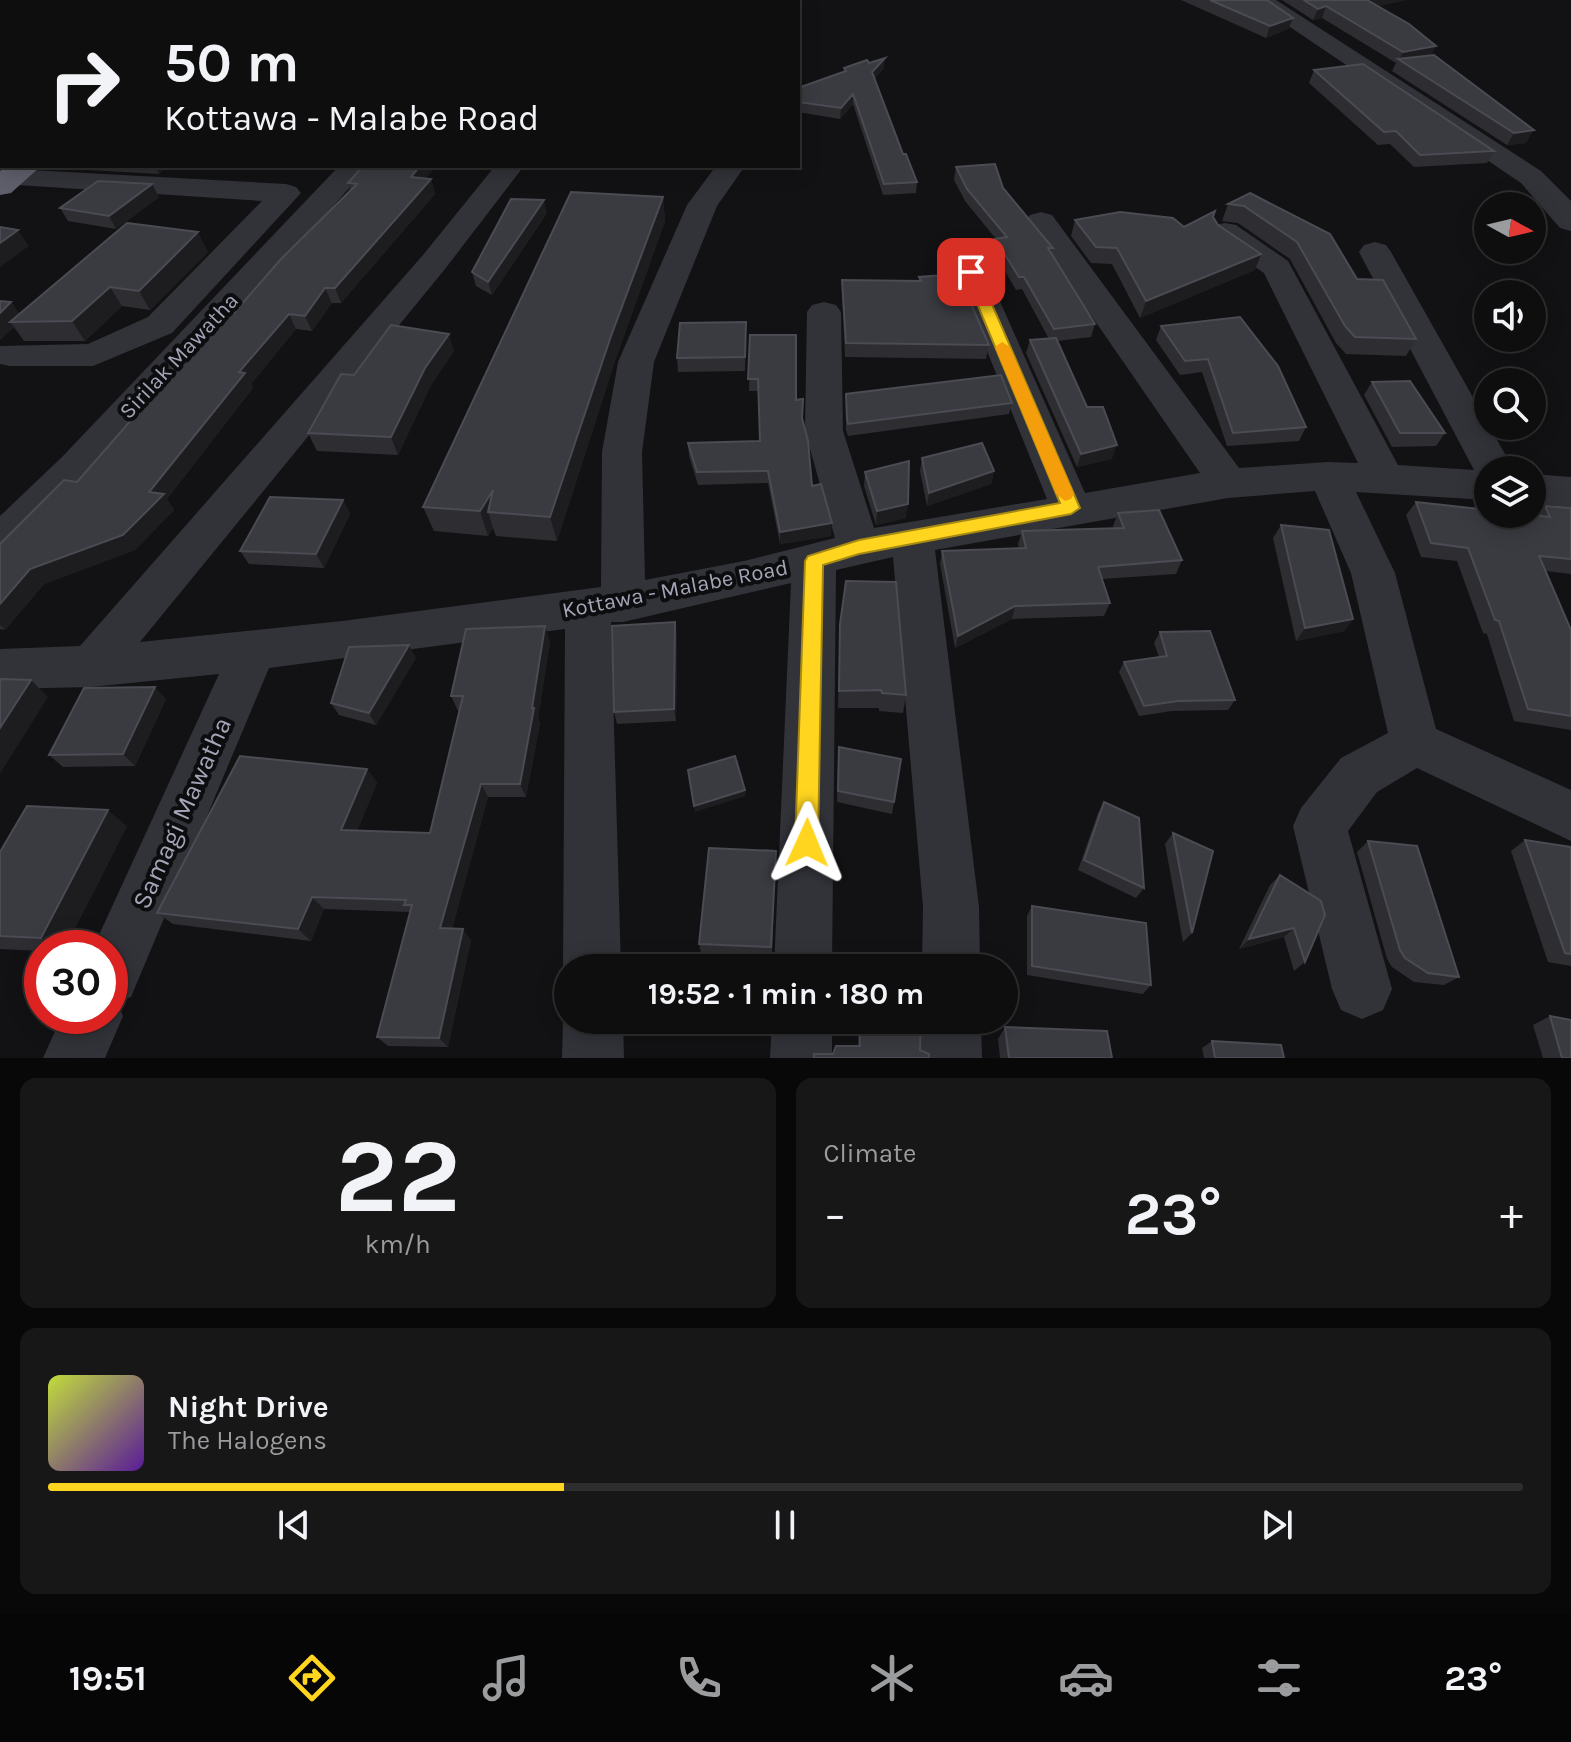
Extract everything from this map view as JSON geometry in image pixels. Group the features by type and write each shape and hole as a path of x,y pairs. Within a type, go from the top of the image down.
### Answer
{"street":[{"path":"1261,0 1531,177 1571,222"},
{"name":"Sirilak Mawatha","path":"0,542 76,467 353,168"},
{"path":"91,667 424,274 508,168"},
{"path":"593,954 606,607 622,452 636,362 702,205 730,168"},
{"path":"10,174 296,184 160,325 93,355 10,355"},
{"path":"1041,221 1228,483"},
{"path":"1225,232 1277,268 1385,478"},
{"path":"1375,252 1486,456"},
{"path":"971,272 1071,508"},
{"path":"804,954 837,554 824,431 824,312"},
{"path":"1328,476 1373,573 1415,743"},
{"name":"Kottawa - Malabe Road","path":"0,669 91,667 606,607 912,537 1228,483 1328,476 1474,484"},
{"path":"1546,490 1571,492"},
{"path":"912,537 951,907 951,954"},
{"name":"Samagi Mawatha","path":"128,935 253,650"},
{"path":"1415,743 1571,816"},
{"path":"1362,989 1320,826 1359,775 1415,743"},
{"path":"74,1058 85,1034"},
{"path":"593,1034 593,1058"},
{"path":"801,1058 802,1034"},
{"path":"951,1034 951,1058"}],"building":[{"path":"1210,0 1267,0 1293,18 1270,26"},
{"path":"1304,0 1367,0 1409,24 1436,46 1403,52 1326,6 1318,9"},
{"path":"1434,55 1534,130 1514,133 1398,59"},
{"path":"885,58 872,72 917,182 884,184 853,94 841,108 800,102 800,87 846,71 844,68 867,60 869,63"},
{"path":"1363,64 1494,151 1420,155 1396,131 1384,132 1314,70"},
{"path":"995,164 1003,188 1053,248 1048,248 1095,324 1054,329 1024,277 1019,277 995,239 1007,237 967,189 956,167"},
{"path":"361,168 418,168 411,177 431,179 335,288 325,288 305,316 289,314 239,372 245,373 149,492 164,494 123,535 30,569 0,604 0,544 64,480 77,482 140,410 136,409 226,312 234,313 281,259 357,184 348,183"},
{"path":"98,181 152,184 109,216 60,208"},
{"path":"571,192 663,197 611,336 550,517 488,512 493,490 480,511 423,507"},
{"path":"1250,193 1330,234 1357,279 1383,280 1416,339 1355,337 1345,326 1297,242 1244,206 1228,204"},
{"path":"511,199 544,200 488,282 472,272"},
{"path":"1215,211 1213,217 1218,225 1261,254 1146,301 1117,248 1096,247 1075,220 1120,212 1173,218 1184,227"},
{"path":"127,223 198,232 139,291 110,287 72,321 10,322"},
{"path":"0,227 18,230 0,243"},
{"path":"958,274 989,345 846,343 842,280 921,281 919,277"},
{"path":"0,301 11,302 0,313"},
{"path":"1240,317 1278,366 1306,427 1233,433 1208,359 1185,361 1161,326"},
{"path":"746,322 745,357 677,358 680,323"},
{"path":"391,325 449,334 425,368 391,437 308,433 341,374 354,375"},
{"path":"750,335 796,335 796,400 803,399 802,418 808,441 812,486 821,484 832,523 780,532 768,471 697,472 688,443 760,441 758,379 748,379"},
{"path":"1056,338 1087,407 1103,407 1117,445 1081,454 1030,340"},
{"path":"1001,375 1012,403 848,424 846,394"},
{"path":"1410,381 1445,433 1400,433 1372,382"},
{"path":"982,443 994,471 929,493 922,458"},
{"path":"909,461 908,504 877,511 865,472"},
{"path":"270,497 343,500 316,554 240,551"},
{"path":"1416,502 1474,508 1474,528 1546,528 1546,517 1550,517 1546,506 1571,508 1571,559 1539,556 1571,630 1571,716 1528,709 1499,621 1495,620 1468,548 1431,543"},
{"path":"1159,510 1182,560 1098,567 1110,603 1015,606 958,636 942,551 1026,548 1022,531 1124,528 1118,513"},
{"path":"1281,525 1329,530 1353,619 1305,628"},
{"path":"846,581 896,582 906,695 882,693 881,690 839,691 840,624"},
{"path":"675,622 674,709 614,712 612,626"},
{"path":"545,626 520,784 481,784 440,928 463,929 439,1038 377,1037 412,905 404,905 406,900 312,897 298,929 157,913 240,756 367,769 341,830 430,833 463,696 451,696 466,629"},
{"path":"1210,631 1235,700 1178,701 1144,706 1124,662 1167,656 1160,632"},
{"path":"409,645 369,713 331,703 349,647"},
{"path":"0,679 31,680 0,728"},
{"path":"155,687 123,754 49,755 84,688"},
{"path":"839,747 901,759 894,802 838,791"},
{"path":"735,756 745,790 694,806 688,770"},
{"path":"1104,802 1139,818 1144,888 1084,860"},
{"path":"27,806 108,810 45,930 24,930 24,937 0,936 0,852"},
{"path":"1173,833 1213,851 1192,933"},
{"path":"1525,840 1571,847 1571,954 1565,953"},
{"path":"1368,841 1417,846 1459,977 1428,973 1405,958"},
{"path":"709,848 776,851 771,947 699,944"},
{"path":"1280,875 1321,901 1325,915 1305,962 1294,928 1249,939"},
{"path":"1032,906 1146,923 1151,985 1032,966"},
{"path":"1550,1016 1571,1020 1571,1058 1562,1058"},
{"path":"1018,1028 1107,1031 1112,1058 1009,1058 1006,1034 1018,1034"},
{"path":"860,1034 921,1034 920,1050 929,1054 929,1058 814,1058 814,1054 833,1054 836,1046 860,1046"},
{"path":"1212,1041 1281,1045 1284,1058 1215,1058"}],"slow traffic":[{"path":"1002,347 1065,494"}],"route":[{"path":"807,843 814,561 859,547 1071,508 971,272"}]}
